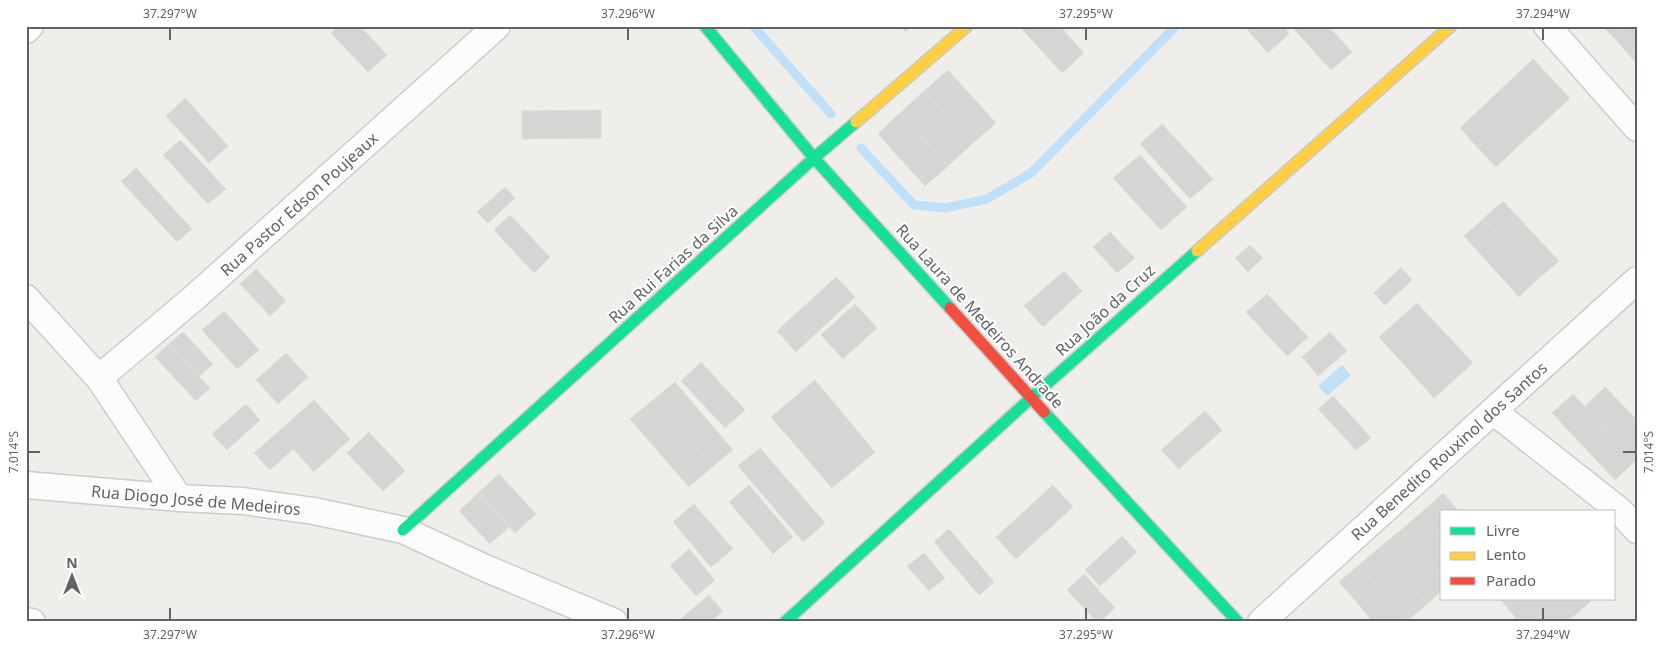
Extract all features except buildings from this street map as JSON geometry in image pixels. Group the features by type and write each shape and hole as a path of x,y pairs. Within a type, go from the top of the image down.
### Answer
{"street":[{"path":"26,30 30,26"},
{"name":"Rua Pastor Edson Poujeaux","path":"99,378 195,297 497,26"},
{"name":"Rua Laura de Medeiros Andrade","path":"705,26 814,158 1031,398 1238,622"},
{"name":"Rua Rui Farias da Silva","path":"403,530 814,158 967,26"},
{"name":"Rua João da Cruz","path":"785,622 1031,398 1451,26"},
{"path":"1547,26 1637,128"},
{"name":"Rua Benedito Rouxinol dos Santos","path":"1261,622 1637,280"},
{"path":"26,298 99,378 179,498"},
{"path":"1493,411 1620,511 1637,530"},
{"name":"Rua Diogo José de Medeiros","path":"26,485 179,498 243,501 314,511 403,530 485,568 614,622"},
{"path":"26,621 32,622"}],"water":[{"path":"1342,365 1351,375 1327,396 1318,386"}],"waterway":[{"path":"753,26 831,114"},
{"path":"861,148 914,205 945,208 987,199 1031,173 1176,26"}],"traffic: fast":[{"path":"705,26 814,158 950,308"},
{"path":"403,530 856,122"},
{"path":"785,622 1031,398 1197,251"},
{"path":"1044,412 1238,622"}],"traffic: slow":[{"path":"856,122 967,26"},
{"path":"1197,251 1451,26"}],"traffic: jam":[{"path":"950,308 1044,412"}]}
